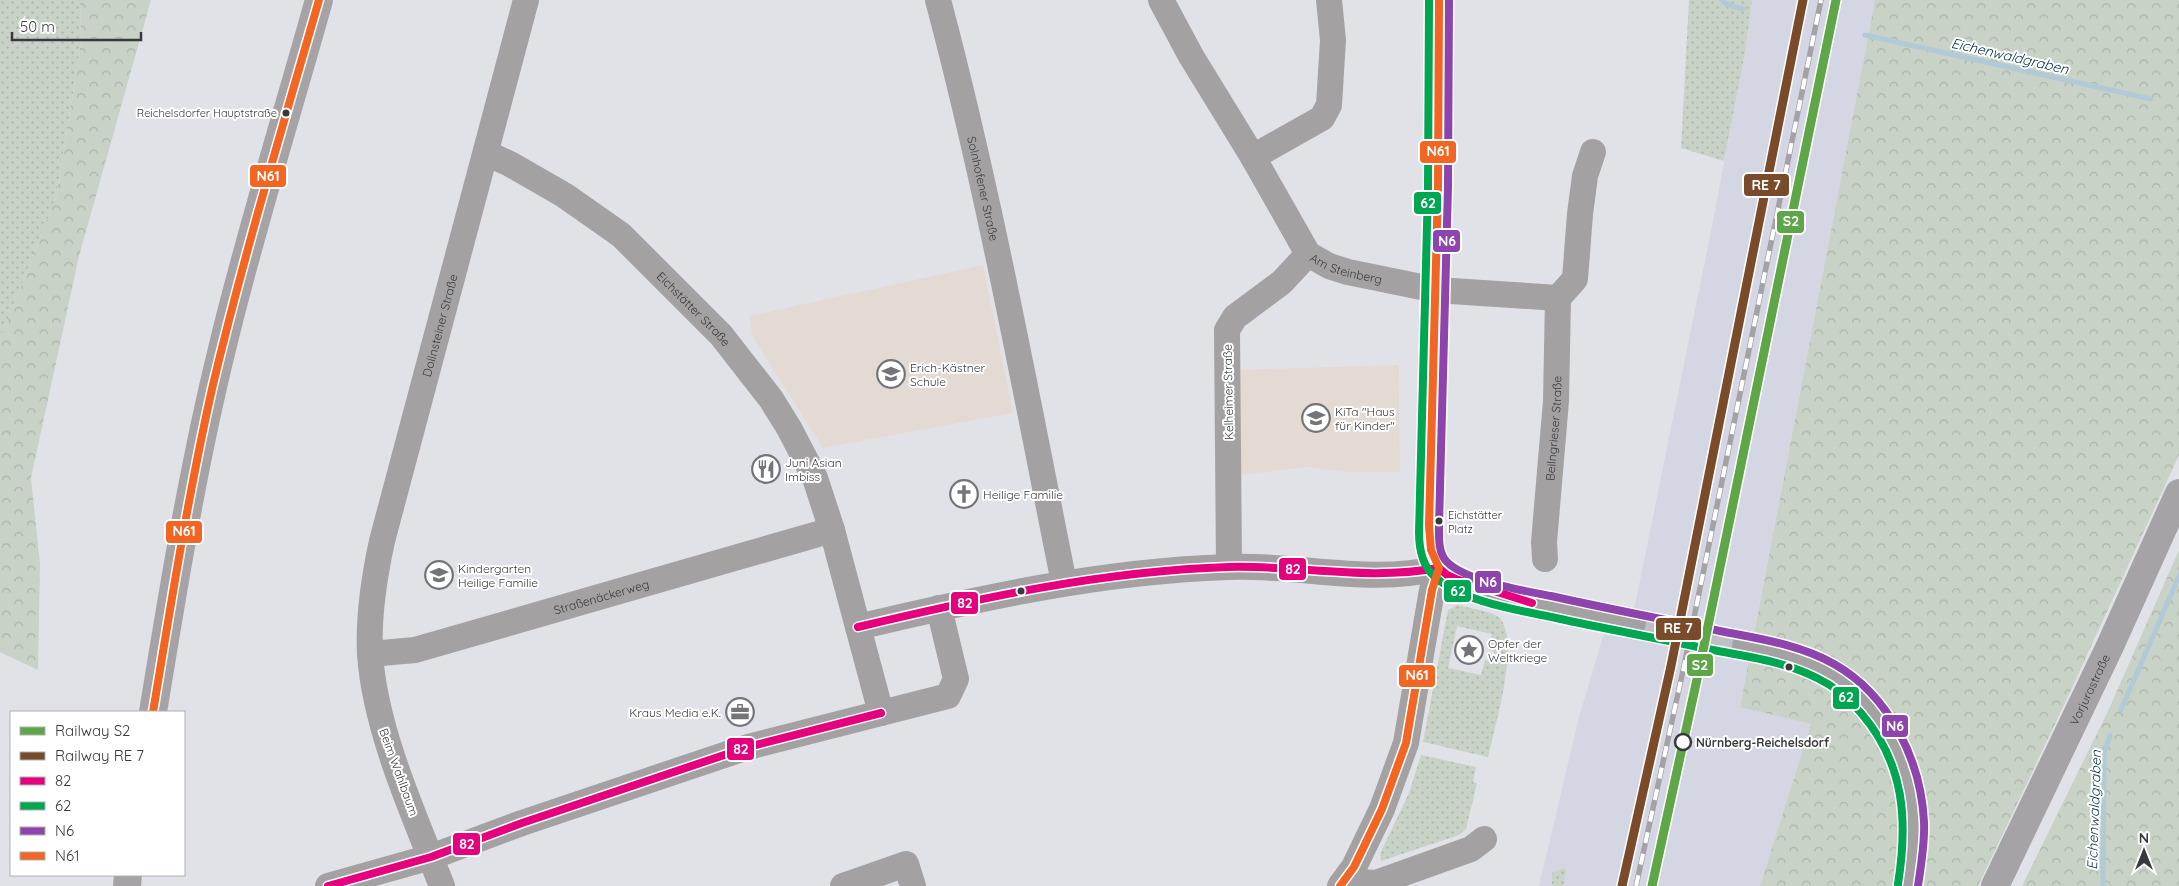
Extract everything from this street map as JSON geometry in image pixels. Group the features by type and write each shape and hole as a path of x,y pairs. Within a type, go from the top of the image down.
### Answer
{"main road":[{"path":"153,711 186,519 218,365 247,250 319,0"},
{"name":"Vorjurastraße","path":"1995,886 2110,646 2179,493"}],"street":[{"name":"Dollnsteiner Straße","path":"370,654 372,604 382,541 526,0"},
{"name":"Solnhofener Straße","path":"938,0 960,84 999,258 1064,583"},
{"name":"Am Steinberg","path":"1161,0 1191,56 1253,157 1308,254 1329,266 1348,272 1436,290"},
{"path":"1253,157 1322,118 1329,105 1333,40 1328,0"},
{"path":"1439,0 1436,290 1429,546 1432,557 1446,575 1456,580 1512,598 1633,623"},
{"path":"1436,290 1558,298 1575,279 1585,176 1593,152"},
{"name":"Eichstätter Straße","path":"486,153 510,164 564,195 621,235 721,335 770,399 789,428 815,478 832,530"},
{"name":"Kelheimer Straße","path":"1229,567 1227,330 1234,317 1282,282 1308,254"},
{"name":"Beilngrieser Straße","path":"1545,559 1544,542 1556,401 1558,298"},
{"path":"832,530 881,713"},
{"name":"Straßenäckerweg","path":"370,654 415,650 832,530"},
{"path":"858,626 1064,583 1149,572 1229,567 1294,568 1390,575 1439,568"},
{"path":"1439,568 1432,590 1406,743 1382,809 1343,884 1376,883 1471,849 1484,839"},
{"path":"328,886 431,857 522,823 698,762 775,738 948,696 956,679 939,608"},
{"path":"1745,646 1792,658 1828,672 1854,692 1891,737 1904,766 1913,809 1913,841 1908,886"},
{"name":"Beim Wahlbaum","path":"370,654 376,696 383,726 442,886"},
{"path":"843,886 906,864 913,886"}],"shaded area":[{"path":"1752,0 1875,0 1740,706 1811,724 1760,886 1539,886 1579,717 1611,609 1634,610 1711,231 1745,53"},
{"name":"Erich-Kästner Schule","path":"983,265 1013,413 823,448 752,336 749,316"},
{"name":"KiTa \"Haus für Kinder\"","path":"1399,365 1400,472 1343,472 1308,467 1232,476 1231,370"}],"green space":[{"path":"0,0 80,0 81,43 56,198 0,339"},
{"path":"80,0 151,0 79,256 31,478 40,564 38,670 0,652 0,339 56,198 81,43"},
{"path":"1689,0 1752,0 1745,53 1724,161 1681,148"},
{"path":"1875,0 2179,0 2179,455 2065,703 1978,886 1760,886 1811,724 1740,707"},
{"path":"2179,550 2179,886 2022,886 2109,709"},
{"path":"1457,605 1483,611 1497,616 1504,626 1507,641 1505,683 1488,757 1423,742 1448,610","holes":["1457,626 1492,634 1489,650 1494,651 1492,661 1485,660 1481,675 1448,668"]},
{"path":"1421,755 1476,767 1473,782 1477,783 1466,829 1459,835 1381,861 1380,854 1409,793"},
{"path":"1562,869 1566,871 1563,886 1552,886 1552,873"}],"waterway":[{"name":"Eichenwaldgraben","path":"1722,0 1726,4 1743,9"},
{"name":"Eichenwaldgraben","path":"1865,35 2151,99"},
{"name":"Eichenwaldgraben","path":"2121,710 2179,576"},
{"name":"Eichenwaldgraben","path":"2103,886 2104,754 2110,735"}],"tunnel":[{"path":"1633,623 1745,646"}],"railway":[{"path":"1636,886 1684,666 1821,0"}],"rail line":[{"name":"S2","path":"1652,886 1699,670 1836,0"}],"transit line":[{"name":"N61","path":"153,711 173,591 212,389 250,242 319,0"},
{"name":"62","path":"1429,0 1428,187 1419,532 1421,551 1427,568 1447,586 1492,604 1764,660 1804,672 1841,693 1861,713 1876,732 1887,752 1895,773 1900,794 1903,838 1898,884"},
{"name":"N61","path":"1340,886 1354,867 1382,809 1406,743 1432,590 1439,568 1431,550 1429,526 1438,187 1439,0"},
{"name":"N6","path":"1449,0 1448,187 1439,526 1440,545 1444,558 1456,569 1467,575 1496,584 1795,647 1821,657 1854,677 1886,711 1899,731 1909,753 1922,799 1924,822 1918,886"},
{"path":"1622,886 1671,666 1803,0"},
{"name":"82","path":"858,627 995,596 1134,574 1228,567 1359,573 1412,572 1439,568"},
{"name":"82","path":"1439,568 1447,575 1456,579 1532,603"},
{"name":"82","path":"328,886 431,857 522,823 748,747 881,713"}],"place":[{"name":"Reichelsdorfer Hauptstraße","path":"286,113"},
{"name":"Erich-Kästner Schule","path":"891,374"},
{"name":"KiTa \"Haus für Kinder\"","path":"1316,418"},
{"name":"Juni Asian Imbiss","path":"766,469"},
{"name":"Heilige Familie","path":"964,494"},
{"name":"Eichstätter Platz","path":"1439,521"},
{"name":"Kindergarten Heilige Familie","path":"439,575"},
{"name":"Opfer der Weltkriege","path":"1469,650"},
{"name":"Kraus Media e.K.","path":"740,712"},
{"name":"Nürnberg-Reichelsdorf","path":"1683,742"}]}
